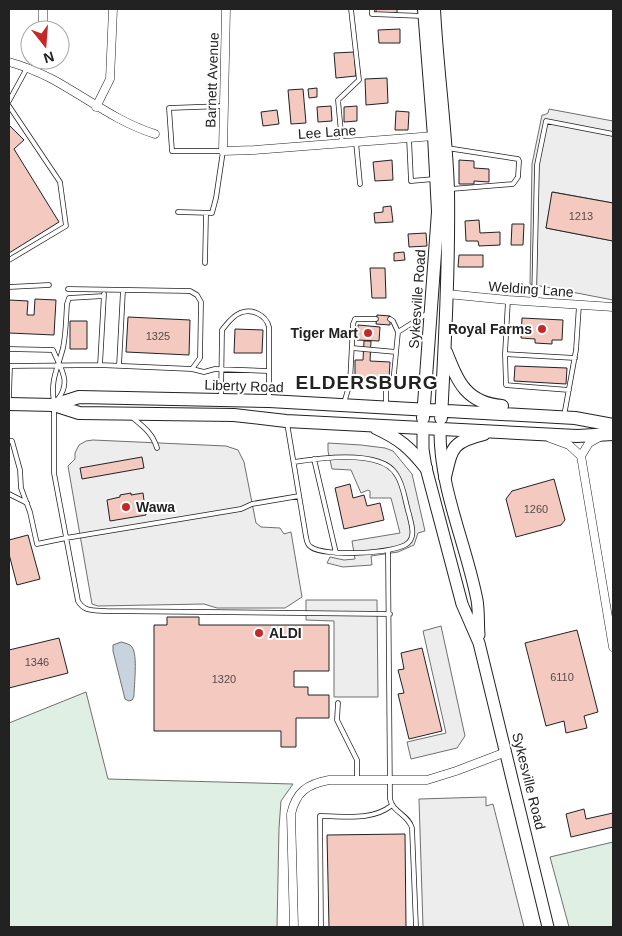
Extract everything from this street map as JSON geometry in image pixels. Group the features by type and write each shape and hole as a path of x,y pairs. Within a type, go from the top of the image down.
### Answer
{"main road":[{"name":"Sykesville Road","path":"427,11 437,179 437,228 422,449 459,596 479,643 548,927"},
{"name":"Sykesville Road","path":"427,11 445,148 448,189 447,294 440,451 477,601 479,643"},
{"path":"444,348 457,378 471,395 489,405 522,408 541,416"},
{"name":"Liberty Road","path":"54,405 79,398 268,401 541,416 613,425"},
{"name":"Liberty Road","path":"9,404 54,405 79,412 234,415 286,420 577,436 608,434"},
{"path":"369,425 394,436 412,451 426,468"},
{"path":"445,477 455,446 471,437 494,431"}],"street":[{"path":"96,107 110,79 113,9"},
{"name":"Barnett Avenue","path":"222,151 226,9"},
{"path":"32,70 52,79 124,122 155,134"},
{"name":"Lee Lane","path":"222,151 434,136"},
{"name":"Welding Lane","path":"447,294 613,307"},
{"path":"541,434 569,444 581,456 613,647"},
{"path":"581,456 588,443 608,434"},
{"path":"294,927 291,829 293,805 297,797 308,786 318,782 357,779 413,780 433,778 506,752"}],"lane":[{"path":"342,143 338,100 359,80 351,9"},
{"path":"372,9 372,14 401,16 427,11"},
{"path":"401,9 401,16"},
{"path":"9,101 26,70"},
{"path":"9,106 60,182 66,226 9,260"},
{"path":"178,212 212,213 216,198 222,151 172,151 169,108 224,106"},
{"path":"534,302 537,165 546,121 613,134"},
{"path":"409,138 411,180 437,179"},
{"path":"356,142 360,184"},
{"path":"445,148 518,159 519,161 518,177 513,184 448,189"},
{"path":"205,263 206,214"},
{"path":"9,287 48,285"},
{"path":"68,289 190,291 197,295 201,302 200,358 192,369"},
{"path":"100,365 104,290"},
{"path":"119,366 123,290"},
{"path":"104,296 69,298 64,346 52,383 54,405 53,463 80,605 89,610 390,614"},
{"path":"508,300 505,354 506,385 569,390"},
{"path":"564,418 575,358 579,305"},
{"path":"398,332 431,311"},
{"path":"221,400 222,330 240,312 251,312 260,314 267,319 269,327 268,401"},
{"path":"343,405 350,383 353,324 355,319 376,319"},
{"path":"350,383 386,386 393,384 398,332 394,321 390,320"},
{"path":"352,348 396,352"},
{"path":"9,350 53,350 58,365 65,375 64,393 54,405"},
{"path":"505,354 575,358"},
{"path":"9,397 9,365 100,365 192,369 204,372 215,369 268,372"},
{"path":"386,386 386,408"},
{"path":"127,413 151,434 157,448"},
{"path":"286,420 307,543 310,547 317,550 352,554 388,550 408,544 412,534 400,482 396,473 389,466 376,460 329,457 294,462"},
{"path":"9,441 12,441 20,470 21,488 27,503 36,544 241,509 252,504 299,496"},
{"path":"9,456 16,455"},
{"path":"314,459 336,552"},
{"path":"9,494 27,503"},
{"path":"388,550 390,799 391,806 408,818 412,828 416,927"},
{"path":"338,703 338,720 357,760 357,779"},
{"path":"321,927 320,816 371,816 391,806"}],"green space":[{"path":"86,692 108,779 293,784 281,801 277,927 9,927 9,723"},
{"path":"613,842 613,927 569,927 550,857"}],"shaded area":[{"path":"549,109 613,121 613,203 553,192 546,228 613,241 613,300 530,284 532,164 542,115 548,113"},
{"path":"93,440 226,446 238,450 244,462 256,523 261,527 280,528 284,534 291,532 302,597 285,608 217,608 204,604 98,606 92,604 68,466 75,459 75,453 79,445"},
{"path":"328,443 361,445 393,451 412,474 425,531 418,533 414,545 398,552 371,556 372,565 343,567 327,563 330,557 344,560 355,559 352,541 400,533 391,498 370,498 370,491 361,493 351,470 332,469"},
{"path":"306,600 377,600 378,697 334,697 334,621 306,620"},
{"path":"441,626 465,736 457,748 411,759 407,742 446,733 423,631"},
{"path":"121,642 131,646 135,656 134,696 129,701 125,699 113,651 113,645"},
{"path":"486,797 486,806 493,804 524,927 423,927 419,799"}],"building":[{"path":"376,9 397,9 397,13 376,13"},
{"path":"400,29 400,43 379,43 378,30"},
{"path":"354,52 356,76 336,78 334,53"},
{"path":"387,78 388,103 366,105 365,79"},
{"path":"317,88 317,97 309,98 308,89"},
{"path":"303,89 306,123 291,124 288,90"},
{"path":"331,106 332,121 318,122 317,107"},
{"path":"357,106 357,121 344,122 344,107"},
{"path":"277,110 279,124 263,126 261,112"},
{"path":"396,111 409,112 408,130 395,130"},
{"path":"9,125 24,140 14,149 59,222 9,253"},
{"path":"392,160 393,180 375,181 373,162"},
{"path":"459,160 474,161 474,168 489,169 489,182 474,181 474,184 459,184"},
{"path":"552,192 613,203 613,241 546,228"},
{"path":"391,206 393,222 375,223 374,213 383,212 383,207"},
{"path":"479,220 480,233 500,232 500,245 479,246 478,241 466,241 465,221"},
{"path":"512,224 524,224 523,245 511,245"},
{"path":"426,233 427,246 409,247 408,234"},
{"path":"404,252 405,260 394,261 394,253"},
{"path":"459,255 483,255 483,267 458,267"},
{"path":"370,268 385,268 386,298 372,298"},
{"path":"35,299 56,300 54,335 9,333 9,300 28,301 27,315 34,315"},
{"path":"377,315 390,316 390,325 376,324"},
{"path":"128,317 190,320 189,355 126,352"},
{"name":"Royal Farms","path":"522,318 563,320 562,340 552,340 552,344 535,343 535,339 521,338"},
{"path":"70,321 87,321 87,349 70,349"},
{"name":"Tiger Mart","path":"358,325 380,327 379,341 357,340"},
{"path":"235,329 263,330 262,353 234,353"},
{"path":"364,341 371,341 370,361 390,362 389,379 355,378 355,360 363,360"},
{"name":"Royal Farms","path":"515,366 567,368 566,384 514,381"},
{"name":"Wawa","path":"142,457 144,468 82,479 80,468"},
{"path":"554,479 565,520 561,525 516,537 506,499 512,491"},
{"path":"350,484 353,498 364,495 367,506 380,503 384,520 344,529 335,488"},
{"name":"Wawa","path":"131,493 131,495 143,493 146,515 110,521 107,500"},
{"path":"28,535 40,579 17,585 9,554 9,540"},
{"path":"167,617 199,617 199,625 329,625 329,671 294,671 294,687 308,687 308,695 329,695 329,718 296,718 296,747 281,747 281,731 154,731 154,625 167,625"},
{"path":"577,630 598,712 584,716 587,728 566,733 564,721 546,726 525,643"},
{"path":"59,638 68,673 9,688 9,650"},
{"path":"422,648 442,731 409,739 398,694 404,693 398,670 404,669 401,653"},
{"path":"584,809 586,819 613,813 613,827 571,837 566,814"},
{"path":"405,834 406,927 329,927 327,835"}],"place":[{"name":"Royal Farms","path":"542,329"},
{"name":"Tiger Mart","path":"368,333"},
{"name":"Wawa","path":"126,507"},
{"name":"ALDI","path":"259,633"}],"district":[{"name":"ELDERSBURG","path":"367,382"}]}
